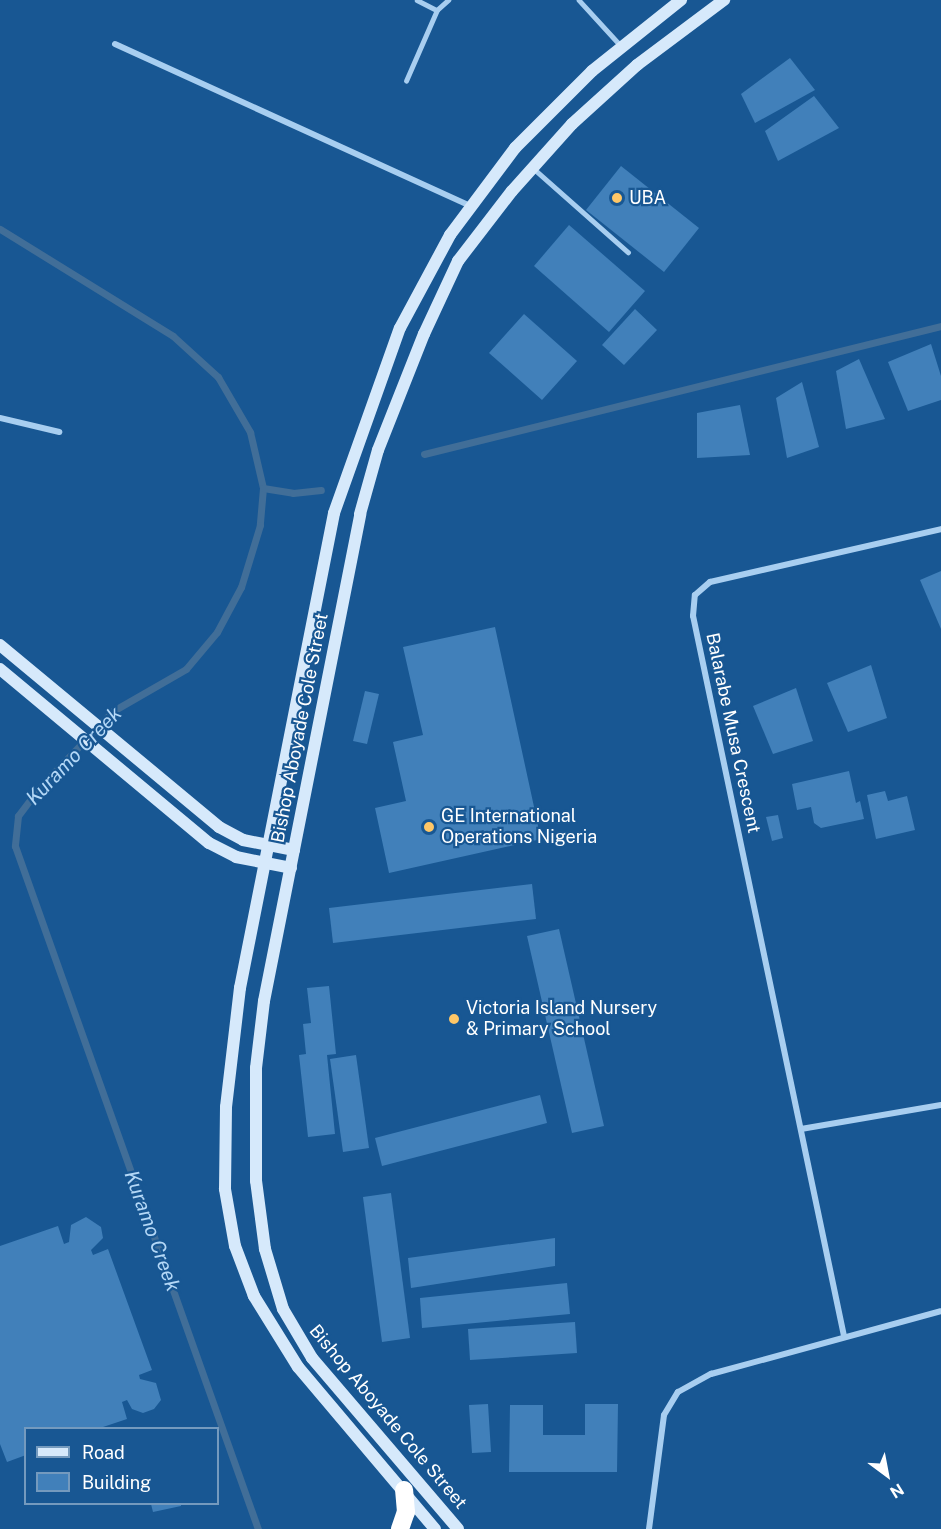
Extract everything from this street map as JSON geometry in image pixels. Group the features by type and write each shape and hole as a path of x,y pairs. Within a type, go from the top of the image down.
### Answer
{"highway":[{"path":"400,1529 406,1512 404,1490"}],"street":[{"name":"Bishop Aboyade Cole Street","path":"435,1529 298,1367 254,1296 235,1246 225,1189 226,1107 240,988 262,863 334,513 364,420 400,327 450,235 515,148 622,47 681,0"},
{"name":"Bishop Aboyade Cole Street","path":"458,1529 312,1358 283,1309 265,1249 256,1181 256,1068 264,1001 360,514 378,450 424,334 458,261 532,168 572,124 637,65 724,0"},
{"path":"115,44 471,206"},
{"path":"0,418 59,432"},
{"name":"Balarabe Musa Crescent","path":"844,1336 693,616 695,595 710,582 941,529"},
{"path":"0,645 219,827 243,840 294,850"},
{"path":"0,669 65,722 102,757 209,843 237,857 291,868"},
{"path":"801,1129 941,1105"},
{"path":"648,1529 664,1415 678,1392 711,1374 941,1311"}],"lane":[{"path":"417,0 437,10"},
{"path":"406,81 437,10 448,0"},
{"path":"579,0 622,47"},
{"path":"532,168 628,252"}],"building":[{"path":"790,58 815,90 755,123 741,94"},
{"path":"814,96 839,128 778,161 765,131"},
{"path":"621,166 699,228 664,272 586,210"},
{"path":"569,225 645,291 609,332 534,266"},
{"path":"635,309 657,330 624,365 602,345"},
{"path":"524,314 577,361 542,400 489,353"},
{"path":"931,344 941,376 941,400 908,411 888,362"},
{"path":"859,359 885,419 846,429 836,371"},
{"path":"802,382 819,447 787,458 776,398"},
{"path":"740,405 750,455 697,458 697,413"},
{"path":"941,571 941,629 920,580"},
{"path":"495,627 541,839 389,873 375,808 406,801 393,742 423,735 403,647"},
{"path":"871,665 887,718 848,732 827,683"},
{"path":"796,688 813,741 773,754 753,706"},
{"path":"365,691 379,694 367,744 353,741"},
{"path":"849,771 856,803 860,801 864,819 821,828 814,823 811,807 797,810 792,784"},
{"path":"885,791 888,801 907,796 915,830 876,839 867,795"},
{"path":"778,815 783,838 772,841 766,817"},
{"path":"532,884 536,919 333,943 329,908"},
{"path":"559,929 604,1126 572,1133 527,936"},
{"path":"329,986 336,1054 327,1055 335,1134 308,1137 299,1055 306,1054 303,1024 311,1023 307,988"},
{"path":"356,1055 369,1148 343,1152 330,1059"},
{"path":"540,1095 547,1123 382,1166 375,1138"},
{"path":"391,1193 410,1338 382,1342 363,1197"},
{"path":"86,1217 101,1227 103,1238 91,1250 93,1255 108,1249 152,1370 139,1375 140,1379 156,1383 161,1400 154,1409 143,1413 132,1409 127,1400 122,1402 127,1419 103,1427 24,1427 24,1456 7,1462 0,1444 0,1246 58,1226 64,1244 69,1242 71,1225"},
{"path":"555,1238 555,1266 411,1288 408,1258"},
{"path":"567,1283 570,1314 422,1328 420,1298"},
{"path":"575,1322 577,1353 470,1360 468,1329"},
{"path":"488,1404 491,1452 472,1453 469,1405"},
{"path":"585,1404 618,1404 617,1472 509,1472 510,1405 543,1405 543,1435 585,1435"},
{"path":"151,1505 181,1505 181,1506 153,1512"}],"waterway":[{"name":"Kuramo Creek","path":"0,229 173,336 218,377 250,432 263,488 260,525 241,587 217,632 186,669 113,711 39,788 18,816 15,846 258,1529"},
{"path":"424,454 941,326"},
{"path":"263,488 293,493 321,490"}],"place":[{"name":"UBA","path":"617,198"},
{"name":"GE International Operations Nigeria","path":"429,827"},
{"name":"Victoria Island Nursery & Primary School","path":"454,1019"}]}
